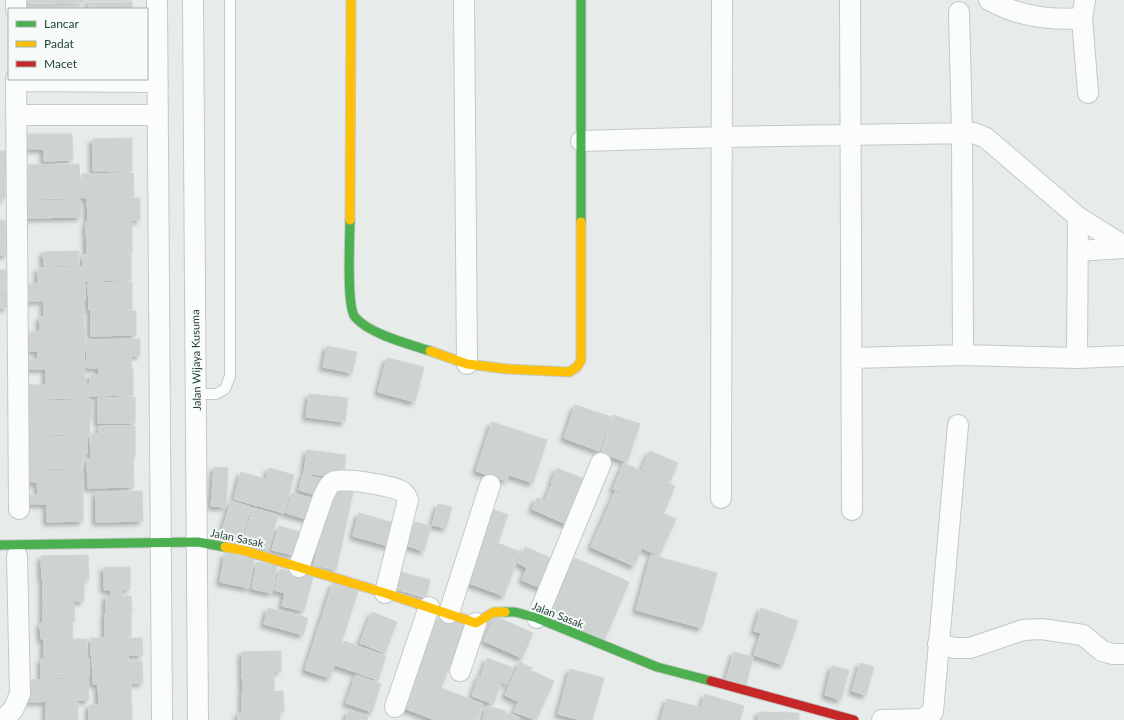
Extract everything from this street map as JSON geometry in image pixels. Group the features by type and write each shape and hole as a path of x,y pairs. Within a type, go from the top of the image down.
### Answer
{"street":[{"path":"157,0 162,720"},
{"name":"Jalan Wijaya Kusuma","path":"192,0 198,542 198,720"},
{"path":"351,0 350,296 354,316 364,325 380,334 467,364 507,369 569,372 577,367 581,360 581,0"},
{"path":"464,0 467,364"},
{"path":"721,498 722,0"},
{"path":"850,0 853,358 852,510"},
{"path":"989,0 1008,10 1030,16 1084,9 1088,93"},
{"path":"959,12 962,132 964,355"},
{"path":"19,509 16,80 158,82"},
{"path":"16,115 158,115"},
{"path":"581,141 852,134 974,133 986,138 1078,216 1124,247"},
{"path":"1077,358 1078,216"},
{"path":"1078,251 1124,247"},
{"path":"853,358 964,355 1077,358 1124,356"},
{"path":"882,720 922,719 933,712 958,425"},
{"path":"537,618 602,463"},
{"path":"299,567 328,486 334,481 345,480 394,488 404,492 408,500 407,510 385,593"},
{"path":"449,614 490,485"},
{"name":"Jalan Sasak","path":"0,545 198,542 242,550 429,607 449,614 475,628 494,612 515,612 537,618 657,667 854,720"},
{"path":"3,720 13,710 20,694 17,556"},
{"path":"395,707 429,607"},
{"path":"460,671 475,628"},
{"path":"938,644 955,648 970,648 1023,630 1042,629 1083,636 1102,651 1113,654 1124,654"}],"lane":[{"path":"196,394 216,394 225,389 230,376 230,0"}],"building":[{"path":"28,0 84,0 84,2 28,3"},
{"path":"87,0 132,0 87,1"},
{"path":"132,2 132,8 89,8 89,3"},
{"path":"27,134 72,134 73,160 44,161 44,149 28,149"},
{"path":"132,138 132,171 93,171 93,139"},
{"path":"0,151 6,151 7,172 0,172"},
{"path":"79,164 80,180 28,181 28,165"},
{"path":"0,172 5,172 5,198 0,199"},
{"path":"133,173 134,197 83,198 82,174"},
{"path":"81,180 81,198 28,199 28,181"},
{"path":"140,198 140,220 88,221 87,199"},
{"path":"80,200 81,217 26,218 26,201"},
{"path":"0,220 5,220 6,236 0,237"},
{"path":"132,221 132,253 87,254 86,222"},
{"path":"7,237 7,255 0,255 0,238"},
{"path":"79,251 79,265 44,266 43,252"},
{"path":"83,255 131,255 131,280 83,281"},
{"path":"82,267 82,283 38,284 38,268"},
{"path":"0,270 6,270 6,287 0,287"},
{"path":"132,282 132,309 89,310 88,283"},
{"path":"85,283 85,300 27,301 27,284"},
{"path":"0,289 6,289 7,308 0,308"},
{"path":"83,301 84,315 44,316 44,302"},
{"path":"91,311 136,311 136,335 91,336"},
{"path":"84,316 84,331 40,331 40,317"},
{"path":"85,331 85,350 30,351 30,332"},
{"path":"140,339 140,355 131,356 132,367 87,368 86,340"},
{"path":"327,346 357,352 352,373 323,367"},
{"path":"84,351 85,368 27,369 27,360 38,359 38,352"},
{"path":"387,358 424,367 415,402 378,392"},
{"path":"133,368 133,395 90,396 90,375 99,375 99,369"},
{"path":"46,369 85,369 85,383 46,384"},
{"path":"89,384 89,398 27,399 27,385"},
{"path":"309,394 348,398 345,422 306,417"},
{"path":"135,397 135,423 98,423 98,398"},
{"path":"92,400 92,417 29,418 29,401"},
{"path":"575,405 611,417 599,451 564,438"},
{"path":"613,415 640,424 627,462 601,453"},
{"path":"89,418 90,434 29,435 28,419"},
{"path":"492,422 547,440 533,483 509,475 506,481 476,471"},
{"path":"99,426 135,426 135,457 91,458 90,434 99,434"},
{"path":"87,436 87,453 28,454 27,437"},
{"path":"307,450 346,455 343,478 304,473"},
{"path":"650,451 678,463 670,482 642,469"},
{"path":"83,454 83,468 29,469 29,455"},
{"path":"133,458 134,487 88,488 87,459"},
{"path":"624,463 675,486 664,512 613,489"},
{"path":"214,467 228,468 226,507 211,506"},
{"path":"269,468 294,475 284,513 259,506"},
{"path":"557,468 591,482 584,498 551,484"},
{"path":"82,470 83,486 37,487 37,482 30,482 29,471"},
{"path":"241,472 265,479 258,506 234,499"},
{"path":"303,474 325,480 320,496 299,490"},
{"path":"551,486 584,500 578,514 545,500"},
{"path":"83,487 83,504 30,504 29,495 38,495 38,488"},
{"path":"331,487 353,492 336,570 314,565"},
{"path":"142,491 143,521 96,522 96,492"},
{"path":"615,492 676,519 659,556 642,548 634,566 591,547"},
{"path":"292,493 319,501 313,521 286,513"},
{"path":"537,498 578,516 573,527 532,509"},
{"path":"231,501 251,507 240,544 220,538"},
{"path":"438,504 452,507 446,528 432,525"},
{"path":"47,505 83,505 83,521 47,522"},
{"path":"253,508 278,515 268,549 243,542"},
{"path":"492,509 508,515 498,542 482,535"},
{"path":"359,513 398,524 392,547 353,536"},
{"path":"415,522 431,526 424,551 408,546"},
{"path":"279,526 300,532 294,555 272,550"},
{"path":"483,537 520,552 504,596 466,582"},
{"path":"525,547 558,561 545,590 522,580 527,568 518,563"},
{"path":"225,553 254,559 249,588 220,582"},
{"path":"88,555 89,579 42,580 41,556"},
{"path":"651,555 717,573 702,628 636,610"},
{"path":"575,558 629,582 604,641 550,617"},
{"path":"257,562 277,566 272,593 252,589"},
{"path":"104,567 130,567 130,589 104,590"},
{"path":"280,569 313,577 304,611 282,606 285,593 274,590"},
{"path":"394,570 430,580 426,598 389,587"},
{"path":"84,580 84,601 43,602 43,581"},
{"path":"333,583 358,591 330,678 305,670"},
{"path":"122,590 122,596 131,596 132,613 106,614 106,596 111,596 111,591"},
{"path":"43,603 74,603 75,621 43,622"},
{"path":"268,608 308,618 303,635 264,624"},
{"path":"761,608 798,621 783,665 754,655 761,633 754,631"},
{"path":"372,612 397,622 385,653 360,643"},
{"path":"105,614 131,614 131,636 105,637"},
{"path":"439,616 465,626 441,688 483,704 476,720 435,720 404,708"},
{"path":"495,616 533,633 522,658 484,641"},
{"path":"40,623 72,623 73,638 41,639"},
{"path":"91,638 142,638 143,655 91,656"},
{"path":"44,639 87,639 87,657 44,658"},
{"path":"344,641 386,656 378,680 335,665"},
{"path":"281,651 281,671 242,672 242,652"},
{"path":"734,652 753,657 746,685 726,679"},
{"path":"92,656 128,656 128,661 142,661 143,683 93,684"},
{"path":"89,658 89,677 41,678 41,659"},
{"path":"487,658 513,668 507,684 481,675"},
{"path":"520,662 532,668 517,701 505,695"},
{"path":"860,663 874,667 866,695 852,691"},
{"path":"832,666 849,670 841,700 825,695"},
{"path":"570,669 604,678 592,720 581,720 558,714"},
{"path":"532,671 554,681 536,720 514,712"},
{"path":"274,672 274,690 243,691 242,673"},
{"path":"356,675 381,684 372,712 346,703"},
{"path":"479,676 501,684 493,704 472,696"},
{"path":"88,679 89,700 29,702 28,680"},
{"path":"131,684 131,704 99,704 98,685"},
{"path":"283,691 284,711 242,712 242,692"},
{"path":"705,694 744,706 740,720 697,720"},
{"path":"667,699 699,707 695,720 661,720"},
{"path":"78,702 78,720 46,720 46,703"},
{"path":"132,704 132,720 89,720 89,705"},
{"path":"487,706 506,711 504,720 483,720"},
{"path":"348,711 368,716 367,720 346,720"},
{"path":"280,712 280,720 238,720 238,713"},
{"path":"759,712 799,713 799,720 758,720"},
{"path":"507,713 519,717 518,720 505,720"}],"traffic: fast":[{"path":"581,0 581,222"},
{"path":"350,220 349,286 350,300 355,317 361,323 379,333 430,351"},
{"path":"0,545 198,542 225,547"},
{"path":"505,612 515,612 537,618 657,667 711,681"}],"traffic: slow":[{"path":"350,220 351,0"},
{"path":"430,351 467,364 507,369 569,372 577,367 581,360 581,222"},
{"path":"225,547 242,550 385,593 476,623 494,612 505,612"}],"traffic: jam":[{"path":"711,681 854,720"}]}
